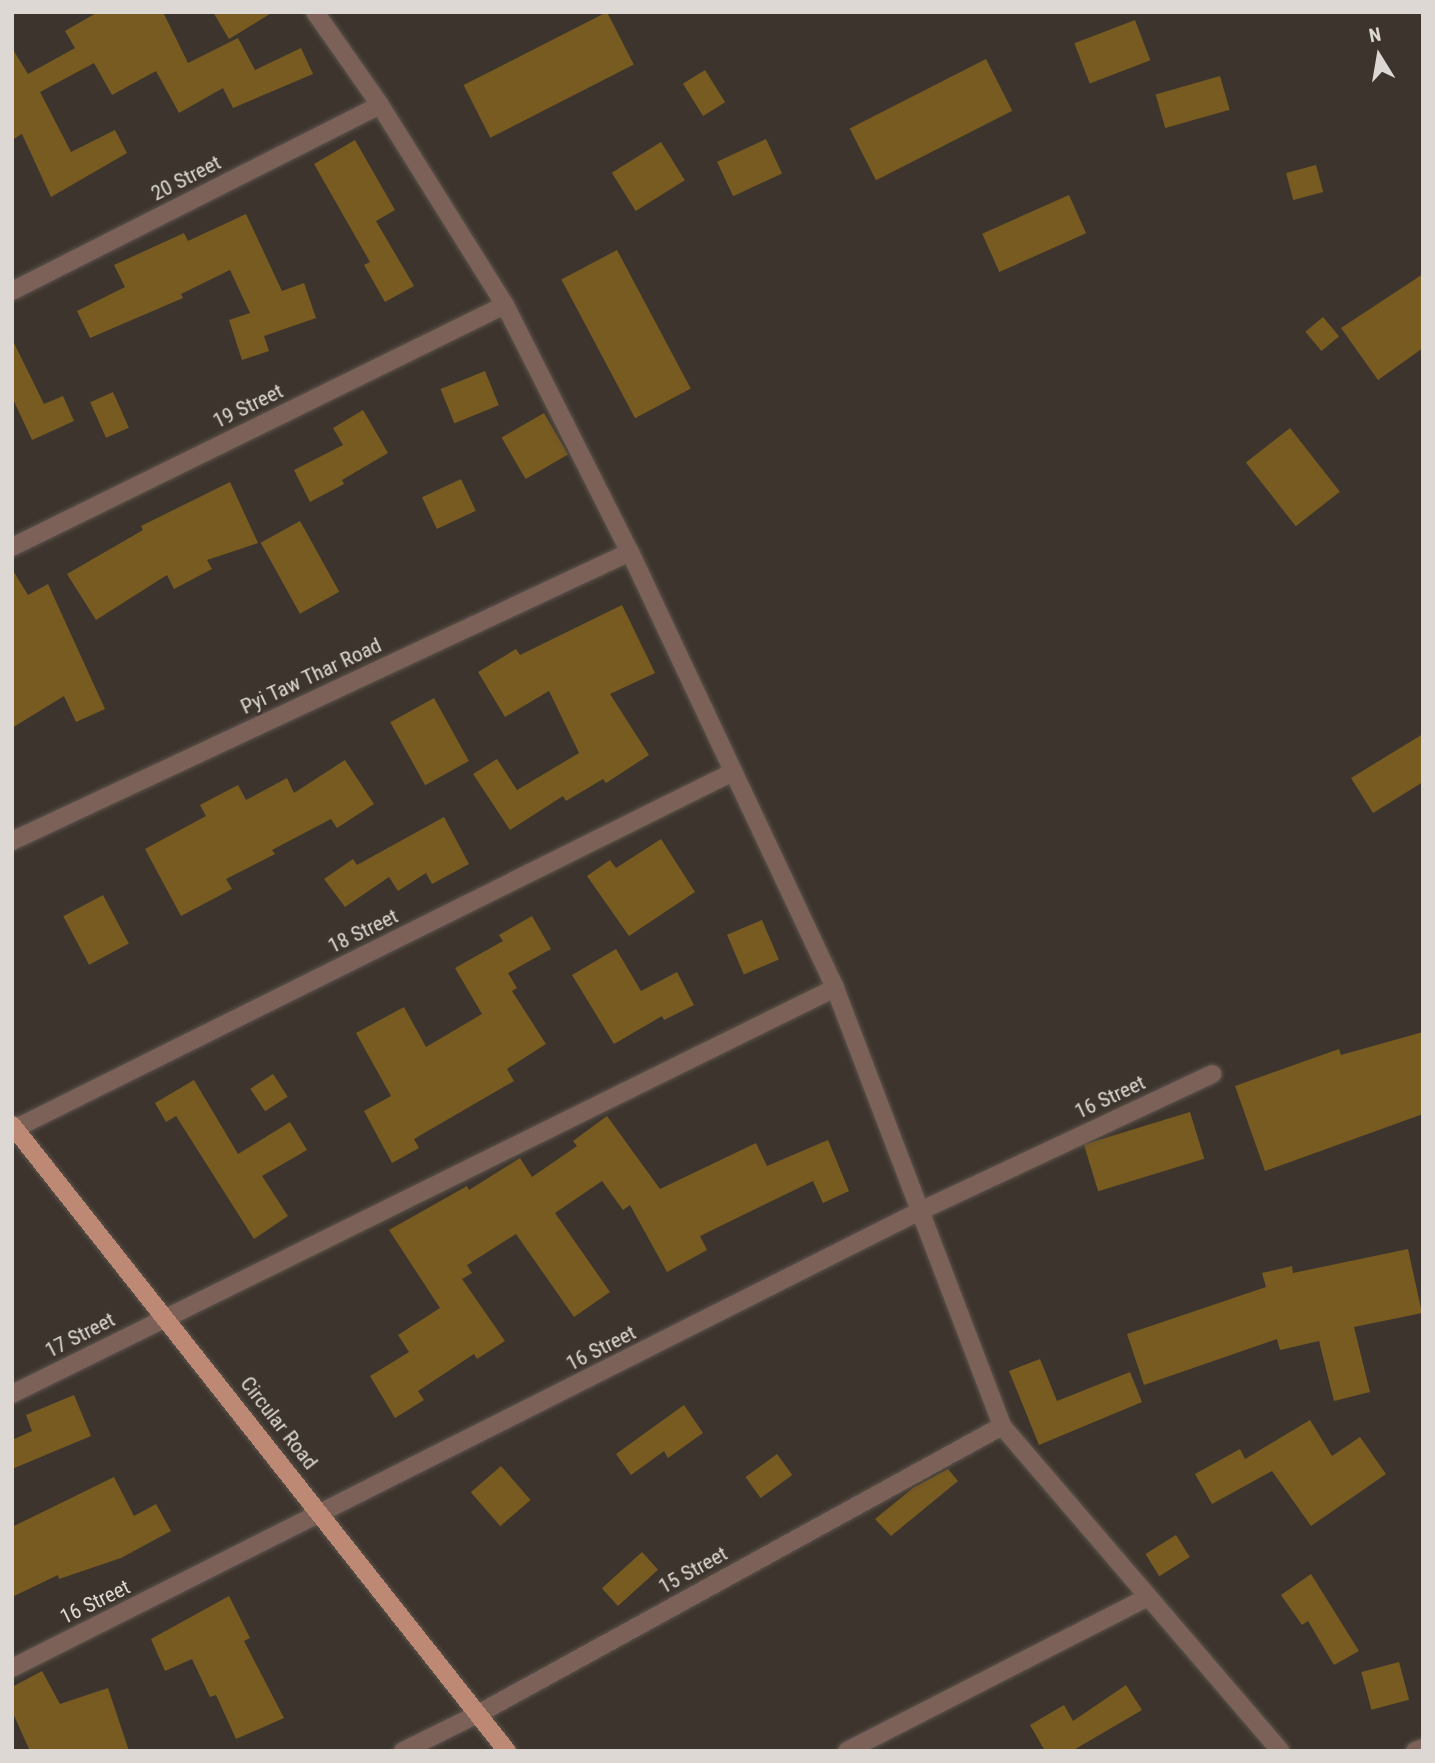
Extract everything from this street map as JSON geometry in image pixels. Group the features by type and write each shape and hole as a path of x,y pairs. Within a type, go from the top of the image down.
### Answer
{"main road":[{"name":"Circular Road","path":"13,1128 168,1316 507,1751"}],"street":[{"path":"315,12 380,105 505,305 630,552 835,988 1002,1426 1281,1751"},
{"name":"20 Street","path":"12,291 380,105"},
{"name":"19 Street","path":"12,547 505,305"},
{"name":"Pyi Taw Thar Road","path":"12,841 630,552"},
{"name":"18 Street","path":"13,1128 733,772"},
{"name":"17 Street","path":"12,1394 835,988"},
{"name":"16 Street","path":"12,1668 323,1515 920,1210 1213,1074"},
{"name":"15 Street","path":"403,1751 478,1714 1002,1426"},
{"path":"847,1751 1148,1597"},
{"path":"1415,1751 1423,1748"}],"building":[{"path":"98,12 163,12 188,63 238,38 255,70 301,48 313,74 233,108 223,88 179,113 156,71 112,95 94,63 40,92 71,152 115,130 127,153 51,197 22,134 12,140 12,48 28,74 75,48 65,31"},
{"path":"213,12 273,12 229,39"},
{"path":"607,12 634,65 490,138 464,85"},
{"path":"1135,20 1150,60 1090,83 1074,43"},
{"path":"986,59 1012,111 876,180 850,128"},
{"path":"705,70 725,102 703,116 683,84"},
{"path":"1220,76 1230,110 1165,128 1156,94"},
{"path":"766,139 782,173 733,196 717,162"},
{"path":"355,140 395,210 376,221 414,286 385,302 364,265 370,262 314,164"},
{"path":"661,142 685,180 636,211 612,173"},
{"path":"1316,165 1323,192 1293,200 1286,173"},
{"path":"1069,195 1086,233 999,272 982,234"},
{"path":"246,214 282,291 304,283 316,318 264,336 269,351 242,360 229,320 250,313 230,270 181,294 183,298 90,338 77,311 125,287 114,265 184,233 188,241"},
{"path":"617,250 691,389 635,418 561,280"},
{"path":"1423,274 1423,348 1378,380 1341,328"},
{"path":"1323,317 1339,336 1321,351 1305,332"},
{"path":"12,339 44,404 63,396 74,421 32,440 12,397"},
{"path":"485,371 499,405 454,423 440,389"},
{"path":"113,392 129,428 106,438 90,402"},
{"path":"363,410 388,453 342,480 344,484 310,502 294,470 343,445 333,428"},
{"path":"544,413 568,455 526,479 502,438"},
{"path":"1290,428 1340,492 1296,526 1246,462"},
{"path":"461,479 476,511 437,529 422,497"},
{"path":"230,482 258,543 207,560 212,569 174,589 167,575 96,620 67,574 143,530 141,526"},
{"path":"300,521 339,592 300,614 261,543"},
{"path":"12,569 28,595 48,584 105,709 76,722 64,696 12,728"},
{"path":"622,605 655,673 610,694 649,755 606,783 603,779 566,801 563,796 510,830 473,774 497,759 517,790 579,753 549,691 505,717 478,672 516,649 520,655"},
{"path":"434,698 469,761 425,785 390,722"},
{"path":"1423,734 1423,782 1373,813 1351,778"},
{"path":"345,760 374,804 337,828 331,819 272,850 275,854 226,879 232,889 181,916 145,849 206,816 200,805 238,785 246,800 287,778 294,793"},
{"path":"444,817 469,864 432,884 426,873 398,891 389,877 345,907 324,879 353,859 357,865"},
{"path":"661,839 695,892 629,936 587,876 610,860 616,868"},
{"path":"103,895 129,944 89,965 63,916"},
{"path":"532,916 551,949 508,973 517,988 512,991 546,1044 507,1069 514,1081 414,1139 419,1148 392,1163 364,1111 391,1096 356,1033 404,1007 426,1047 482,1014 455,968 503,941 499,935"},
{"path":"762,920 779,960 744,974 727,935"},
{"path":"616,949 641,991 677,972 694,1005 664,1020 662,1016 614,1044 572,975"},
{"path":"1423,1032 1423,1114 1265,1171 1235,1086 1339,1049 1341,1055"},
{"path":"273,1074 288,1097 265,1111 250,1089"},
{"path":"194,1080 238,1154 290,1122 307,1150 262,1176 288,1216 254,1239 176,1116 166,1122 155,1103"},
{"path":"1190,1112 1204,1159 1098,1191 1084,1144"},
{"path":"607,1116 660,1189 756,1143 767,1166 828,1140 849,1191 823,1203 813,1181 700,1236 707,1250 667,1272 630,1205 623,1210 602,1181 555,1213 610,1292 574,1317 516,1234 467,1265 472,1273 462,1279 505,1341 477,1359 474,1354 418,1391 424,1400 395,1418 370,1376 409,1352 398,1335 440,1308 389,1230 467,1186 469,1190 520,1158 532,1177 577,1146 573,1141"},
{"path":"1408,1249 1422,1313 1354,1327 1370,1392 1334,1401 1319,1341 1280,1350 1277,1339 1144,1385 1127,1334 1266,1287 1262,1273 1292,1266 1293,1273"},
{"path":"1040,1359 1057,1401 1130,1372 1142,1402 1039,1445 1009,1371"},
{"path":"74,1395 91,1436 12,1469 12,1440 32,1431 26,1415"},
{"path":"684,1405 703,1433 668,1458 664,1451 631,1475 616,1454"},
{"path":"1310,1420 1332,1456 1360,1437 1386,1474 1311,1526 1272,1471 1212,1504 1195,1474 1240,1449 1245,1459"},
{"path":"777,1454 792,1475 761,1498 745,1477"},
{"path":"501,1466 531,1500 500,1526 471,1492"},
{"path":"948,1469 958,1481 891,1536 875,1519 913,1488"},
{"path":"114,1477 134,1516 156,1504 171,1531 121,1558 59,1579 58,1575 12,1597 12,1527"},
{"path":"1176,1535 1190,1557 1159,1576 1145,1554"},
{"path":"642,1552 658,1570 618,1606 602,1588"},
{"path":"1311,1574 1359,1651 1334,1665 1308,1621 1302,1625 1281,1595"},
{"path":"229,1596 250,1638 244,1641 284,1718 236,1739 216,1695 210,1697 192,1659 165,1671 151,1639"},
{"path":"1399,1662 1409,1700 1371,1710 1361,1672"},
{"path":"42,1671 60,1704 108,1688 129,1751 30,1751 12,1711 12,1687"},
{"path":"1126,1685 1142,1710 1072,1751 1045,1751 1030,1725 1064,1705 1073,1721"}]}
